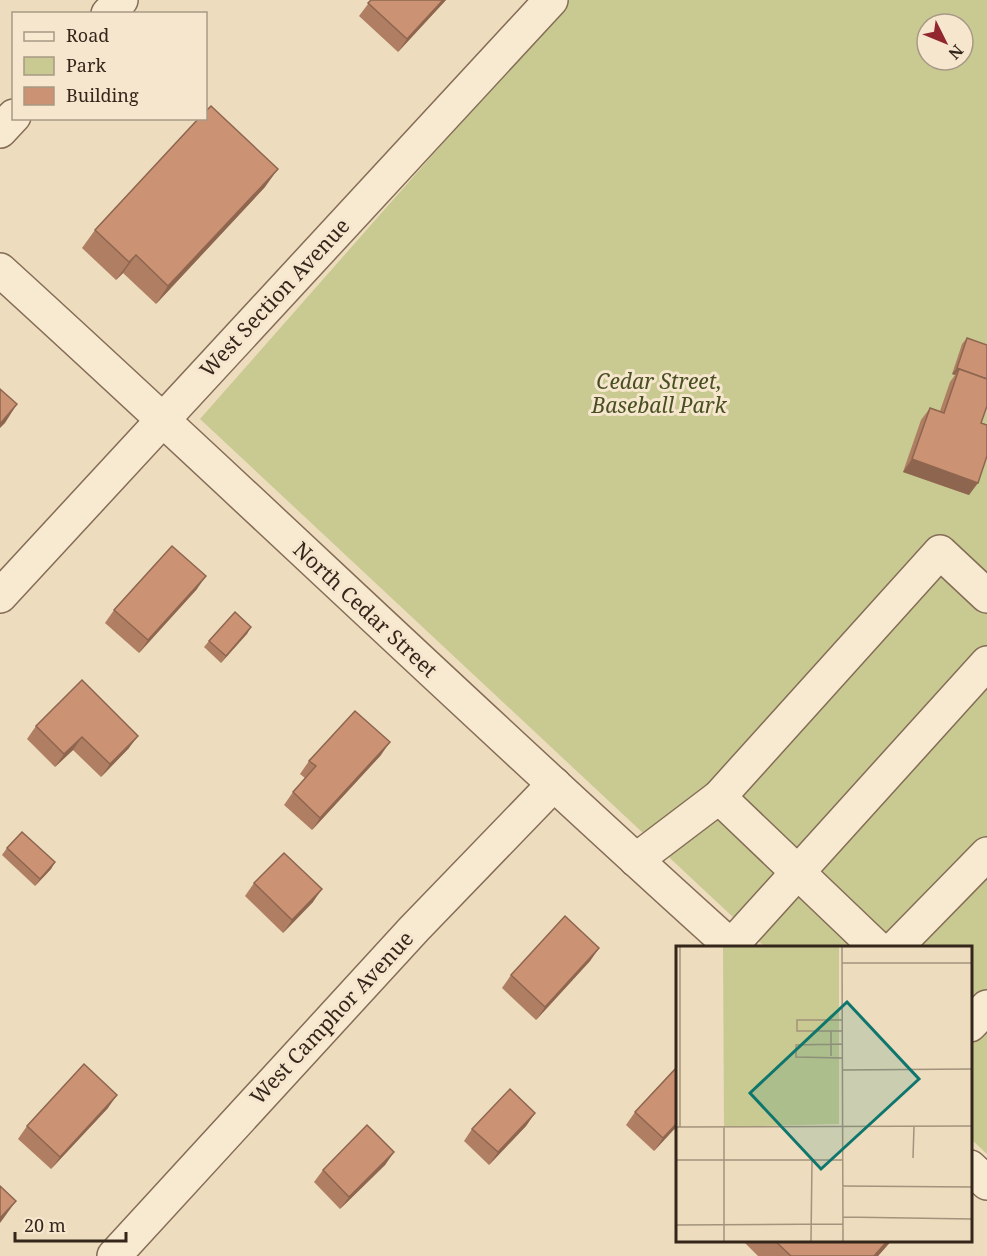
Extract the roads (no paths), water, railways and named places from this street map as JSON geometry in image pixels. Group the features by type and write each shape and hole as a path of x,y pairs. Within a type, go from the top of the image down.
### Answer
{"street":[{"path":"110,12 121,0"},
{"name":"West Section Avenue","path":"0,596 551,0"},
{"path":"0,131 12,118"},
{"name":"North Cedar Street","path":"0,270 164,419 401,645 731,946"},
{"path":"636,860 719,797 940,552 987,596"},
{"path":"731,946 987,663"},
{"name":"West Camphor Avenue","path":"114,1256 414,929 555,784"},
{"path":"719,797 875,946"},
{"path":"897,946 987,855"},
{"path":"972,1023 987,1007"},
{"path":"972,1169 987,1183"}],"park label":[{"name":"Cedar Street, Baseball Park","path":"659,394"}]}
